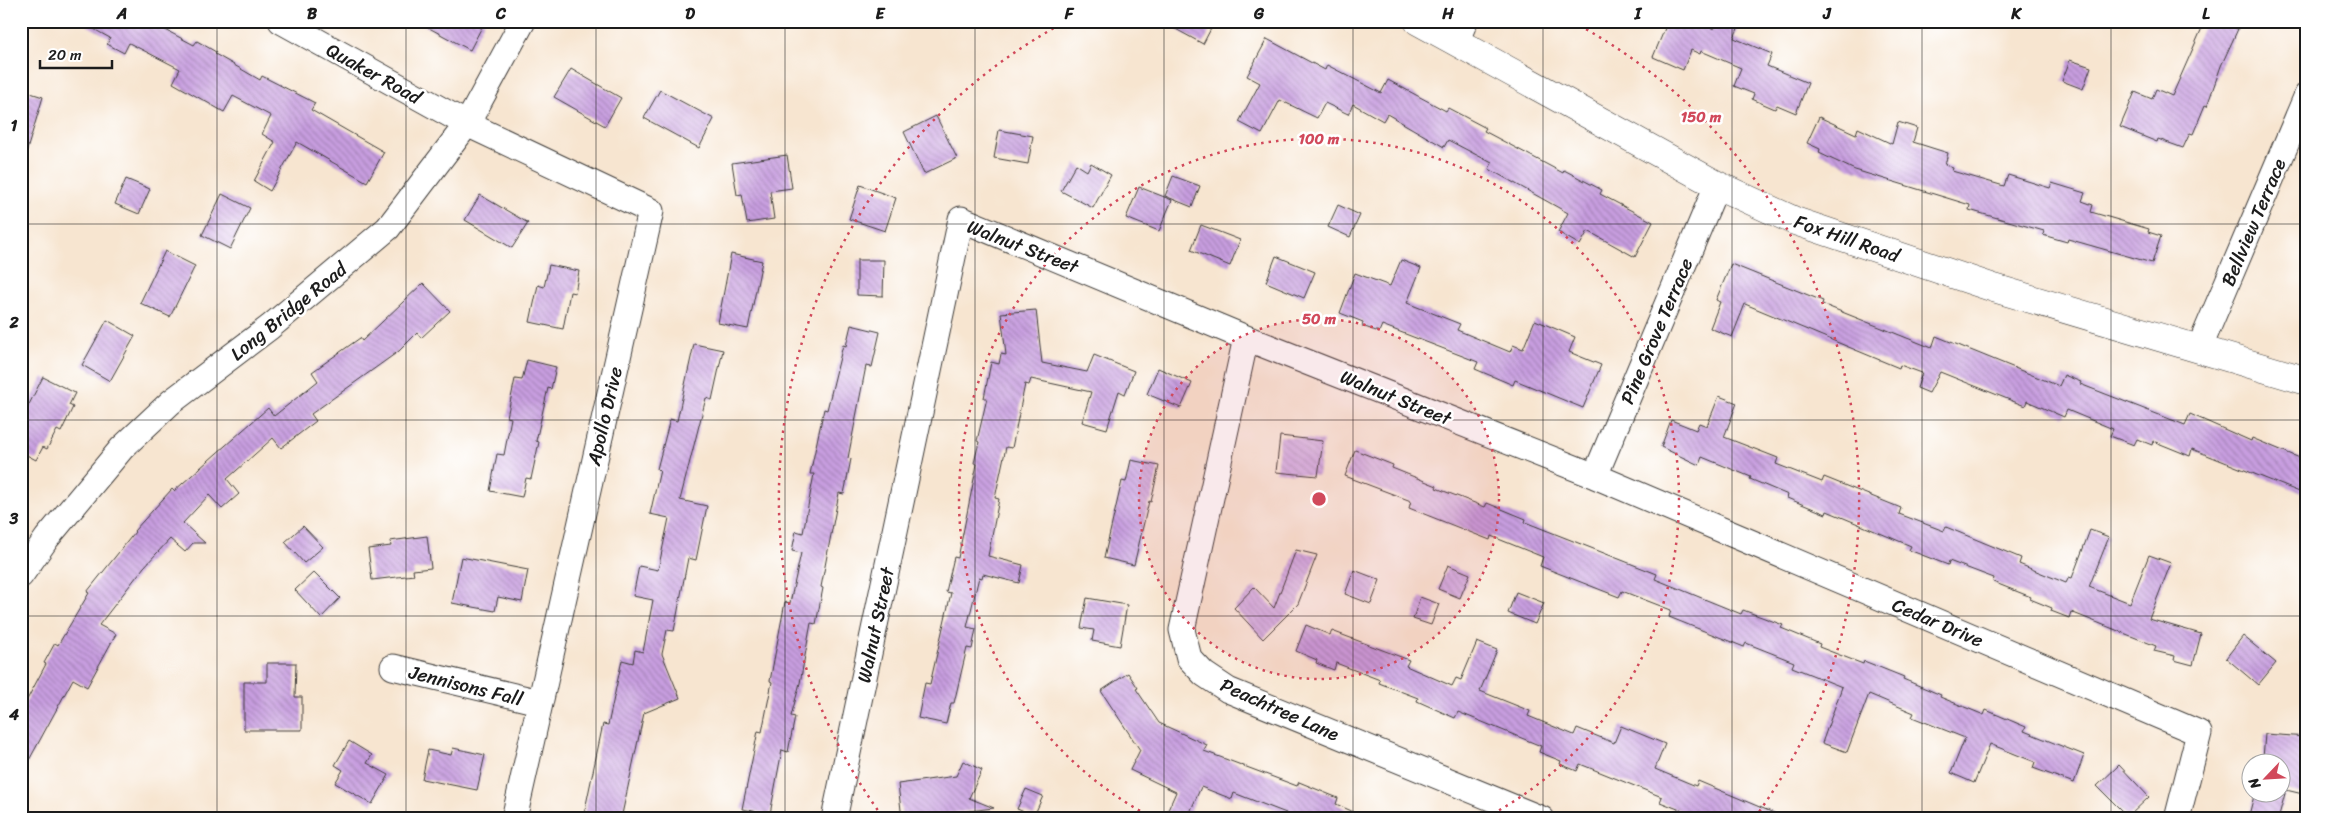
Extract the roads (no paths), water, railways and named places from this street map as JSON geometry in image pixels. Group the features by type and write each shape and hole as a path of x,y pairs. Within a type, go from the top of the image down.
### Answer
{"main road":[{"name":"Fox Hill Road","path":"1418,21 1461,32 1717,186 1814,227 1994,288 2307,381"}],"street":[{"name":"Quaker Road","path":"281,21 467,124"},
{"name":"Long Bridge Road","path":"21,575 47,538 122,448 171,402 270,327 388,228 467,124 523,21"},
{"name":"Bellview Terrace","path":"2199,349 2307,95"},
{"name":"Apollo Drive","path":"467,124 651,211 514,819"},
{"name":"Pine Grove Terrace","path":"1595,476 1717,186"},
{"name":"Walnut Street","path":"834,819 961,219 1246,338 1595,476"},
{"name":"Peachtree Lane","path":"1246,338 1182,630 1190,658 1204,674 1228,690 1542,819"},
{"name":"Cedar Drive","path":"1595,476 2200,733 2177,819"},
{"name":"Jennisons Fall","path":"392,667 539,702"}]}
